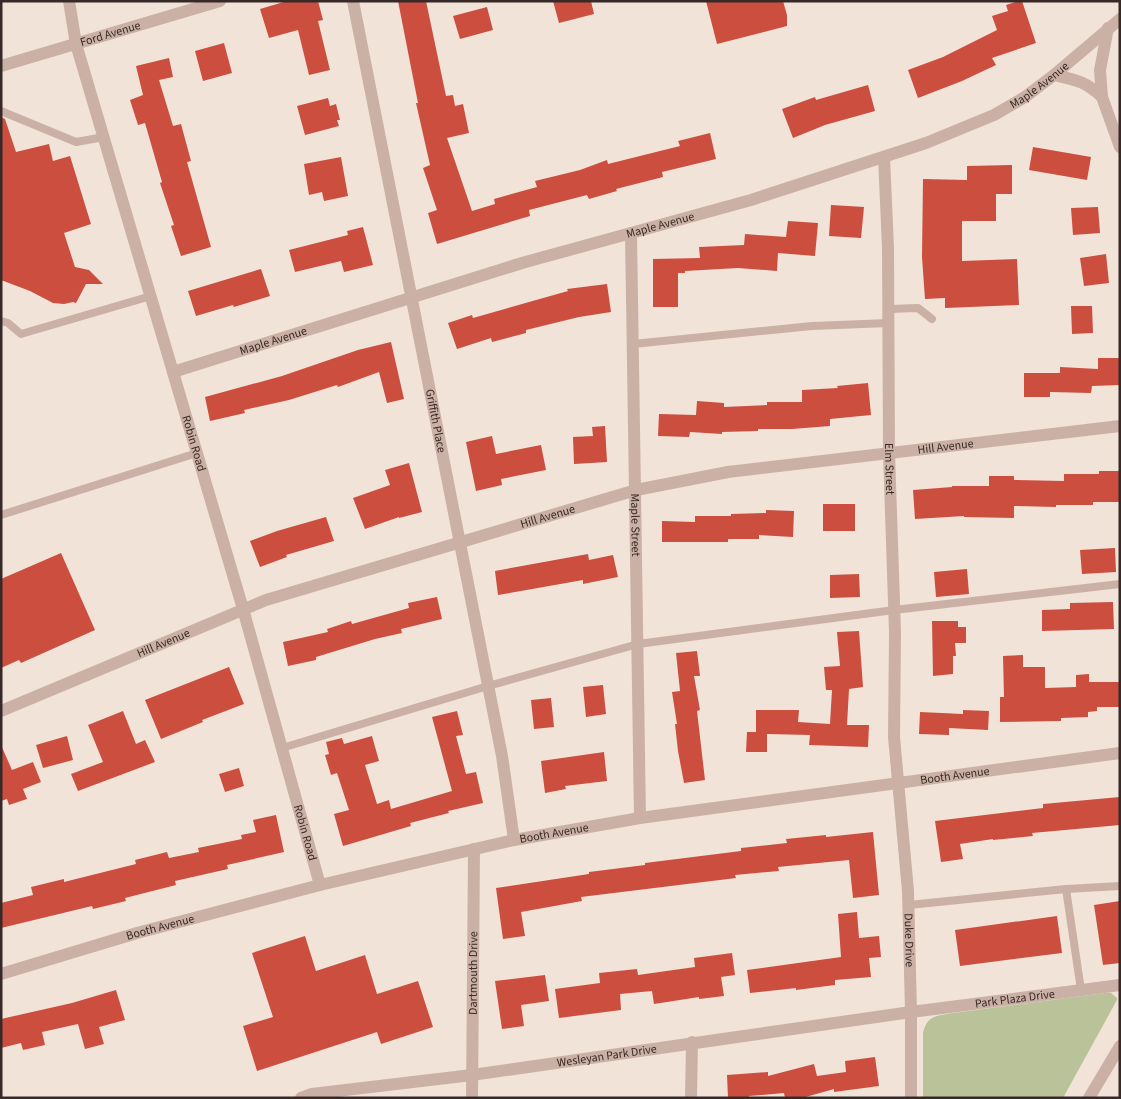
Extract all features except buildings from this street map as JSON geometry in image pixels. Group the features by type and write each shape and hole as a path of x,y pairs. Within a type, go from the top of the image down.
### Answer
{"street":[{"name":"Robin Road","path":"69,1 76,44 243,610 320,885"},
{"name":"Ford Avenue","path":"1,66 220,1"},
{"name":"Griffith Place","path":"353,1 502,756 514,840"},
{"name":"Maple Avenue","path":"173,372 522,263 751,200 926,143 994,115 1024,97 1054,75 1108,28 1120,20"},
{"path":"1108,28 1100,70 1102,97 1120,147"},
{"path":"1054,75 1082,82 1090,86 1102,97"},
{"name":"Elm Street","path":"884,156 888,248 894,610 894,737 899,783"},
{"name":"Maple Street","path":"631,233 640,818"},
{"name":"Hill Avenue","path":"1,711 266,600 636,490 728,472 1120,426"},
{"name":"Booth Avenue","path":"1,974 137,933 320,885 514,840 640,818 1120,753"},
{"name":"Duke Drive","path":"899,783 909,905 911,1098"},
{"name":"Dartmouth Drive","path":"472,1098 474,849"},
{"name":"Park Plaza Drive","path":"911,1012 1120,985"},
{"name":"Wesleyan Park Drive","path":"301,1098 312,1094 472,1075 911,1012"},
{"path":"691,1098 692,1042"},
{"path":"1089,1098 1120,1046"}],"lane":[{"path":"1,111 76,142 104,136"},
{"path":"1,321 21,334 150,296"},
{"path":"888,308 918,308 932,319"},
{"path":"633,344 812,326 889,323"},
{"path":"1,515 197,453"},
{"path":"282,748 488,686 638,644 894,610 1120,584"},
{"path":"909,905 1066,889 1120,886"},
{"path":"1066,889 1081,990"}],"green space":[{"path":"1111,993 1117,1000 1063,1098 923,1098 923,1033 927,1023 934,1017"}]}
